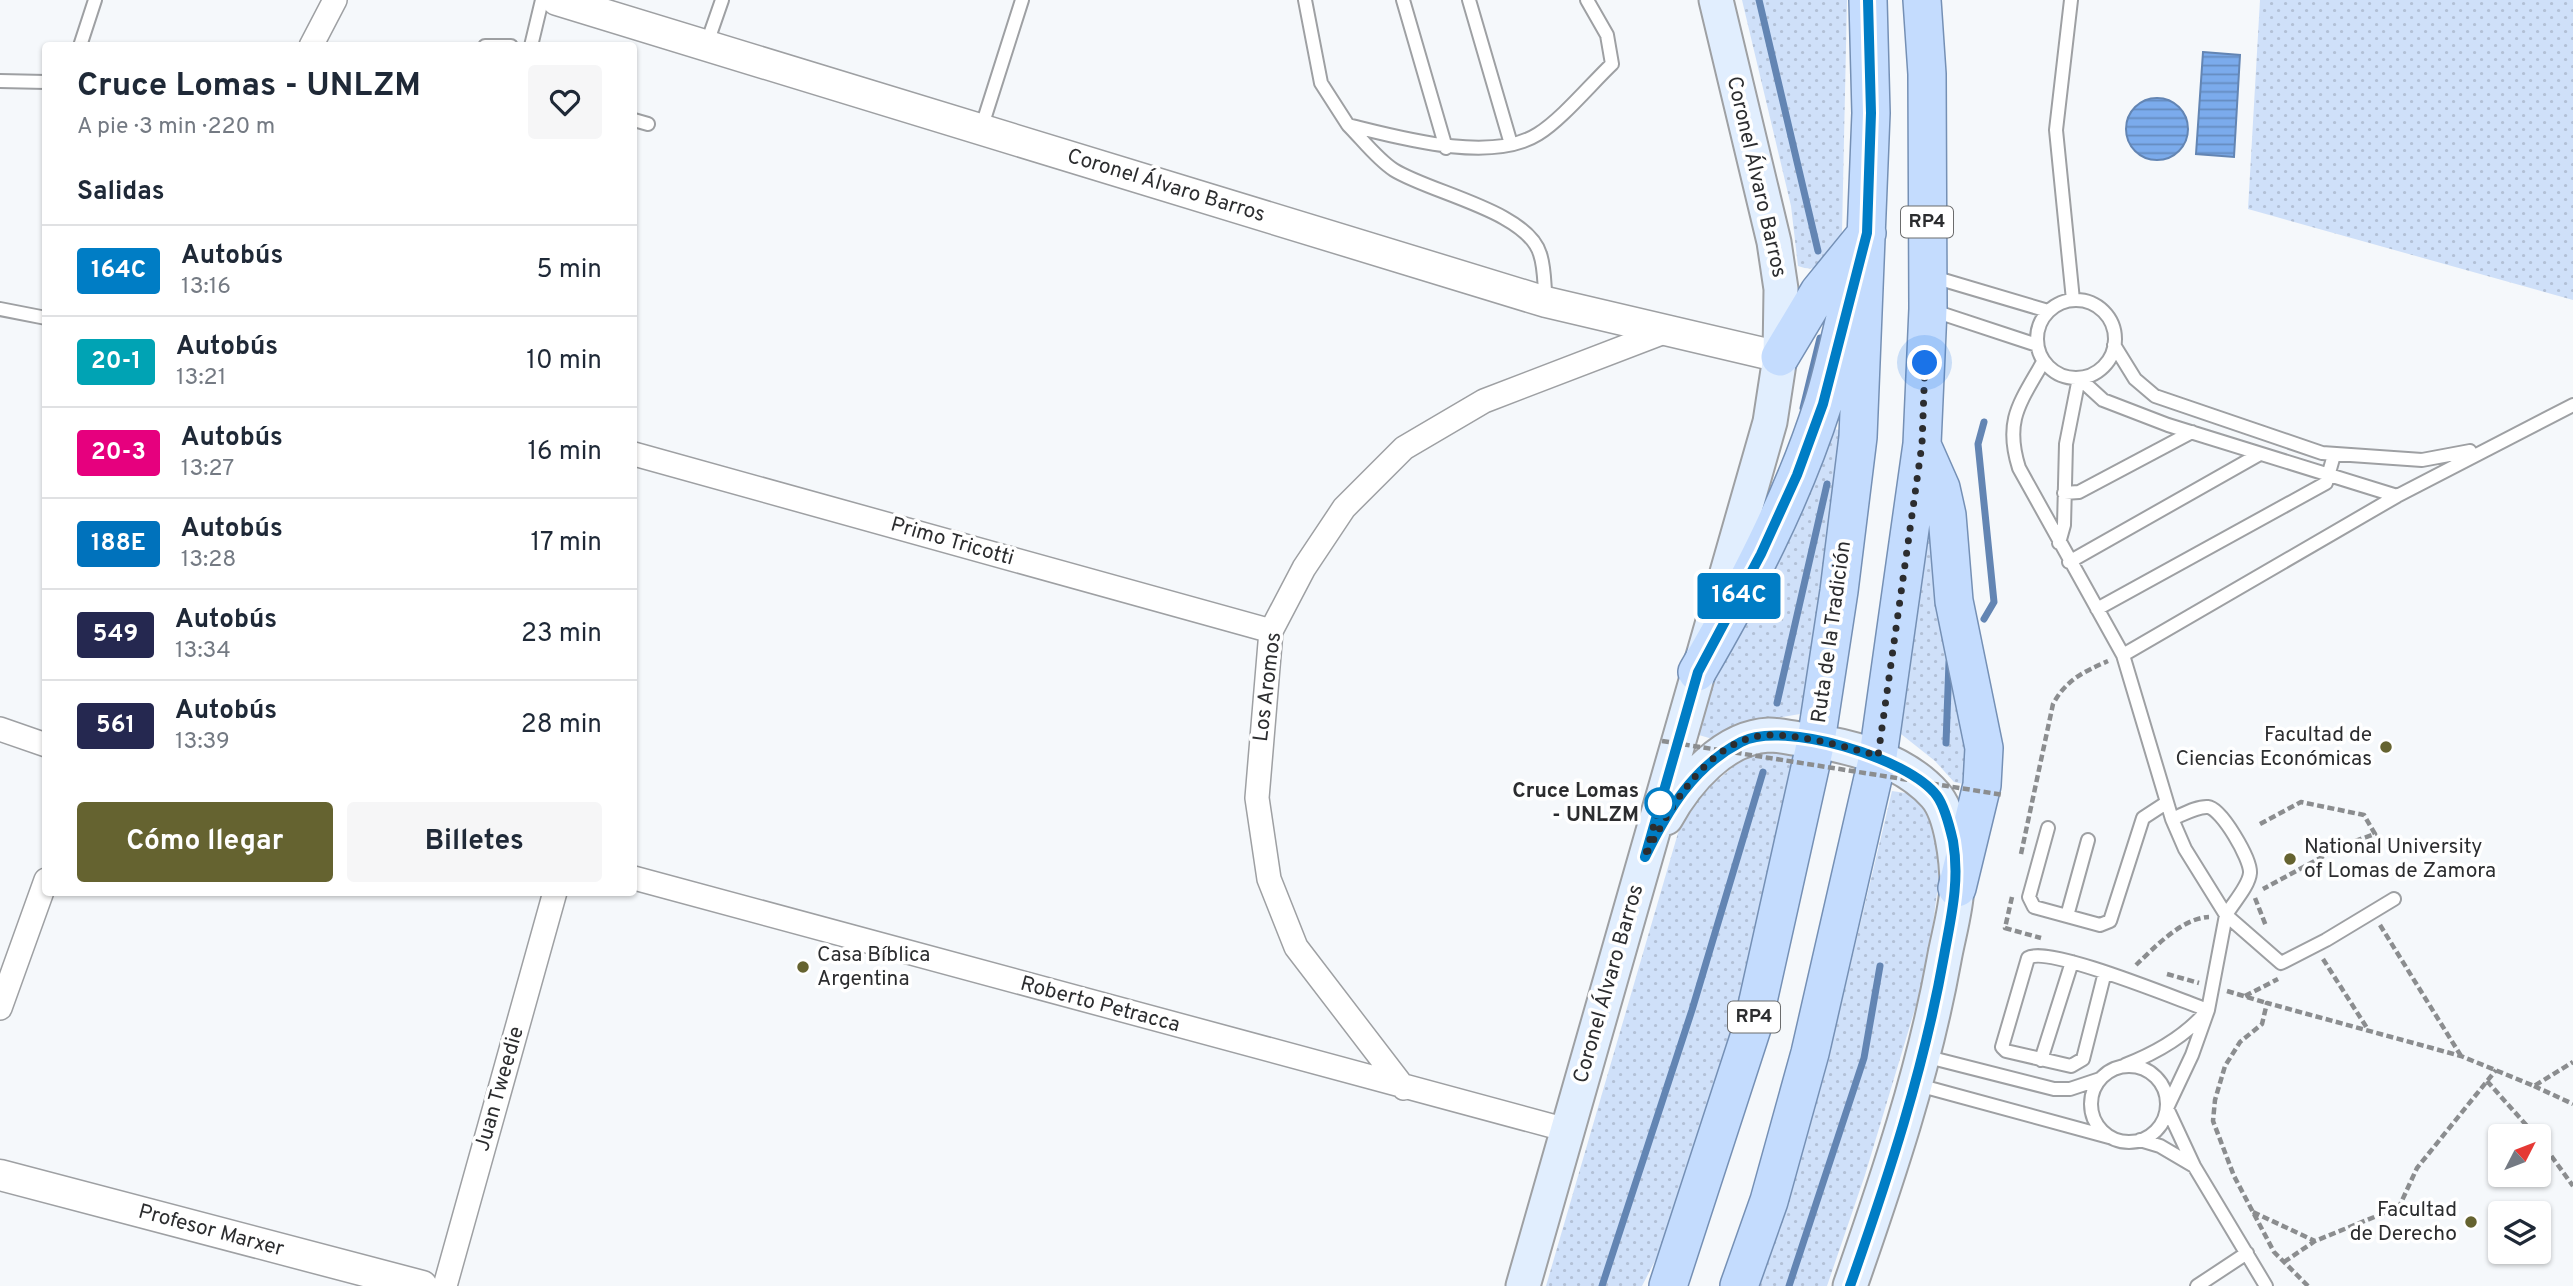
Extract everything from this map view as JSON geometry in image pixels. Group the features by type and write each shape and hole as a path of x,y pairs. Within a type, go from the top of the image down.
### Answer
{"main road":[{"name":"Coronel Álvaro Barros","path":"1523,1286 1770,422 1780,356 1781,289 1774,242 1716,0"},
{"name":"Ruta de la Tradición","path":"1668,1286 1752,1028 1816,741 1839,591 1858,437 1871,113 1868,0"},
{"name":"RP4","path":"1739,1286 1769,1201 1810,1053 1878,756 1922,444 1927,292 1927,74 1922,2"},
{"path":"1780,356 1819,292 1867,233"},
{"path":"1698,672 1761,554 1797,475 1823,404 1867,233"},
{"path":"1850,1286 1890,1172 1936,1003 1957,888 1982,785 1984,748 1954,601 1947,515 1941,488 1922,444"},
{"path":"1645,857 1678,796 1707,765 1743,740 1770,735 1816,741 1878,756 1911,775 1937,796 1953,842 1957,888"},
{"path":"1658,1286 1685,1235"}],"street":[{"path":"313,42 335,0"},
{"name":"Coronel Álvaro Barros","path":"557,0 1546,302 1780,356"},
{"name":"Los Aromos","path":"1404,1088 1296,947 1269,879 1256,798 1271,631 1304,568 1344,508 1404,448 1484,401 1664,331"},
{"name":"Primo Tricotti","path":"637,455 1271,631"},
{"path":"0,729 42,744"},
{"name":"Roberto Petracca","path":"637,879 1567,1130"},
{"path":"0,1008 42,891"},
{"name":"Juan Tweedie","path":"445,1286 554,896"},
{"name":"Profesor Marxer","path":"0,1175 422,1286"}],"lane":[{"path":"81,42 95,0"},
{"path":"532,42 542,0"},
{"path":"706,46 722,0"},
{"path":"981,130 1022,0"},
{"path":"1305,0 1321,83 1348,125 1392,169 1424,186 1503,217 1527,233 1540,253 1546,302"},
{"path":"1403,0 1446,148"},
{"path":"1469,0 1511,144"},
{"path":"1348,125 1446,148 1511,144 1537,135 1612,64 1606,35 1587,0"},
{"path":"2071,0 2056,130 2073,300"},
{"path":"0,81 42,82"},
{"path":"637,121 648,124"},
{"path":"1927,292 2048,311"},
{"path":"1927,292 2037,345"},
{"path":"2114,345 2106,364 2099,371 2079,378 2059,375 2043,362 2037,345 2039,327 2048,311 2059,303 2083,300 2101,309 2112,325 2114,345 2145,391 2310,450 2334,455 2422,460 2487,447"},
{"path":"0,309 42,317"},
{"path":"2043,362 2016,414 2011,443 2018,468 2123,655 2172,819 2185,849 2226,915 2281,963 2394,899"},
{"path":"2079,378 2103,400 2168,425 2397,496"},
{"path":"2059,543 2064,525 2066,444 2079,378"},
{"path":"2168,425 2174,402"},
{"path":"2123,655 2397,496 2487,447 2573,405"},
{"path":"2064,493 2079,492 2192,432"},
{"path":"2070,562 2258,455"},
{"path":"2097,609 2326,483 2330,477 2334,455"},
{"path":"2048,828 2029,897 2034,907 2100,925 2110,921 2143,818 2166,803"},
{"path":"1918,1070 2126,1142 2140,1140 2156,1131 2192,1055 2208,1010 2226,915 2248,881 2250,863 2219,811 2201,807 2172,819"},
{"path":"2067,916 2088,840"},
{"path":"2105,972 2082,1059 2071,1066 2006,1051 2002,1047 2028,958 2034,954 2105,972 2208,1010"},
{"path":"2041,1060 2072,962"},
{"path":"1918,1070 2070,1089 2100,1079 2122,1066 2164,1048 2192,1028 2208,1010"},
{"path":"2122,1066 2142,1068 2154,1075 2165,1093 2167,1108 2194,1166 2266,1286"},
{"path":"2100,1079 2093,1090 2093,1116 2101,1130 2112,1138"},
{"path":"2140,1140 2160,1146 2194,1166"},
{"path":"2197,1286 2247,1253"}],"path":[{"path":"1662,741 2004,794"},
{"path":"2136,965 2160,942 2200,917 2226,915 2254,894 2344,845 2375,834 2364,815 2301,802 2260,824"},
{"path":"2254,894 2271,936"},
{"path":"2380,924 2461,1056"},
{"path":"2316,944 2368,1030"},
{"path":"2245,996 2461,1056 2573,1104"},
{"path":"2267,1003 2262,1024 2241,1042 2225,1066 2214,1100 2213,1121 2224,1152 2274,1252 2308,1286"},
{"path":"2533,1086 2573,1062"},
{"path":"2284,1262 2315,1241 2399,1206 2417,1168 2496,1070"},
{"path":"2487,1081 2526,1124"},
{"path":"2552,1157 2573,1186"},
{"path":"2253,1212 2315,1241"}],"shaded area":[{"path":"1742,0 1847,0 1842,232 1827,261 1815,268 1798,266 1791,206"},
{"path":"2260,0 2573,0 2573,300 2248,209"},
{"path":"1834,429 1844,431 1806,713 1753,722 1716,740 1692,733 1731,640"},
{"path":"1931,518 1973,786 1954,782 1935,761 1901,734"},
{"path":"1800,748 1758,953 1672,1228 1642,1286 1546,1286 1678,833 1698,797 1734,766 1759,751"},
{"path":"1892,791 1926,796 1940,838 1940,870 1927,969 1865,1175 1827,1286 1759,1286 1824,1076"}],"water":[{"path":"2203,52 2240,55 2234,157 2196,154"},
{"path":"2157,98 2179,107 2188,129 2179,151 2157,160 2135,151 2126,129 2135,107"}],"waterway":[{"path":"1759,0 1818,251"},
{"path":"1803,408 1820,338"},
{"path":"1984,422 1978,444 1994,602 1984,619"},
{"path":"1777,703 1827,484"},
{"path":"1946,743 1949,662"},
{"path":"1602,1286 1692,1010 1763,772"},
{"path":"1789,1286 1864,1058 1880,966"}],"bus line":[{"name":"164C","path":"1850,1286 1890,1172 1936,1003 1957,888 1953,842 1937,796 1911,775 1878,756 1816,741 1770,735 1743,740 1707,765 1678,796 1645,857 1698,672 1761,554 1797,475 1823,404 1867,233 1871,113 1868,0"}],"place":[{"name":"Facultad de Ciencias Económicas","path":"2386,747"},
{"name":"Cruce Lomas - UNLZM","path":"1660,803"},
{"name":"National University of Lomas de Zamora","path":"2290,859"},
{"name":"Casa Bíblica Argentina","path":"803,967"},
{"name":"Facultad de Derecho","path":"2471,1222"}],"route":[{"path":"1660,803 1645,857 1678,796 1707,765 1743,740 1770,735 1816,741 1878,756 1922,444 1925,363"}]}
